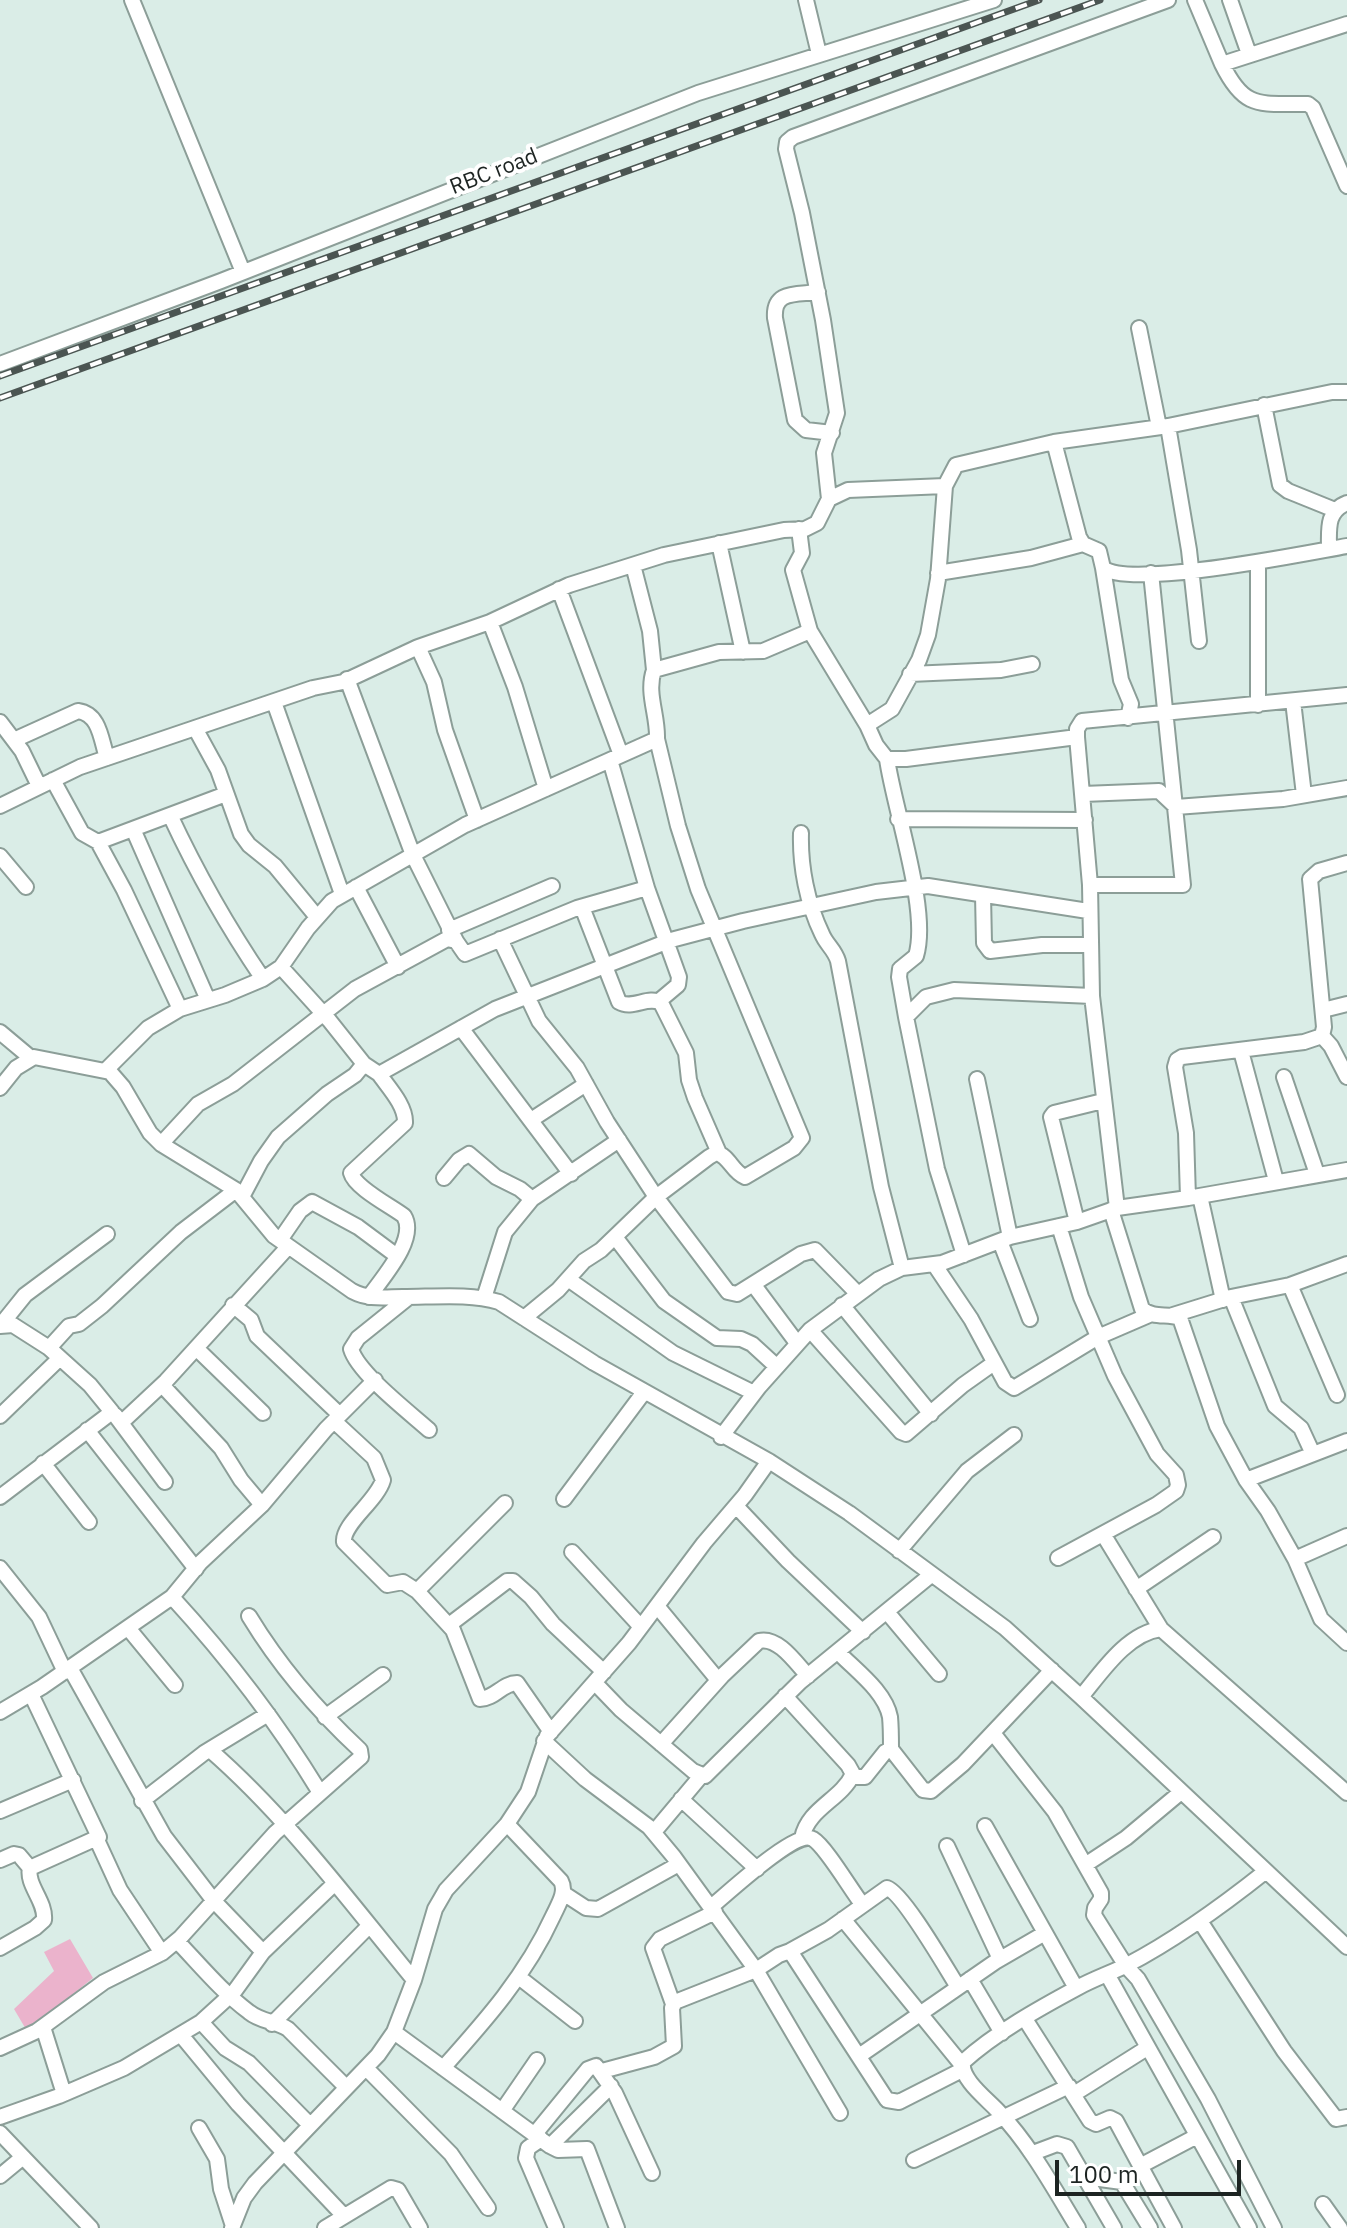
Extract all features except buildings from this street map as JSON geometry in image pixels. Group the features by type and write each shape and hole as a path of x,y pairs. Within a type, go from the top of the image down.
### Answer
{"street":[{"path":"132,0 243,272"},
{"path":"806,0 819,54"},
{"name":"RBC road","path":"0,364 698,93 994,0"},
{"path":"0,806 107,758 347,679 418,647 490,622 559,589 633,565 719,543 817,523 829,499 824,453 837,413 818,292 787,142 793,137 933,84 1168,0"},
{"path":"1195,0 1232,85 1243,97 1257,103 1308,104 1313,108 1347,186"},
{"path":"1230,0 1249,54"},
{"path":"1222,64 1347,24"},
{"path":"818,292 785,296 778,300 774,306 775,318 795,420 806,430 832,433"},
{"path":"1139,328 1189,550 1199,641"},
{"path":"867,725 892,709 919,660 928,635 938,573 945,486 956,465 1054,442 1163,427 1332,392 1347,392"},
{"path":"1264,405 1280,485 1288,491 1341,506 1329,519 1329,549"},
{"path":"1054,442 1083,544"},
{"path":"829,499 848,490 945,486"},
{"path":"799,529 802,553 793,570 810,631 887,759 914,888 918,948 916,956 900,969 899,977 937,1169 964,1255"},
{"path":"719,543 743,652"},
{"path":"938,573 1031,558 1083,544 1099,551 1121,680 1131,704 1128,718"},
{"path":"1103,568 1110,574 1190,571 1347,546"},
{"path":"1258,562 1258,705"},
{"path":"633,565 647,616 654,670 650,683 657,739 678,826 698,889 802,1138 794,1148 745,1177 719,1153 689,1080 686,1053 659,1001"},
{"path":"1090,885 1183,885 1151,573"},
{"path":"559,589 615,757 647,888 680,981 659,1001"},
{"path":"490,622 515,687 546,789"},
{"path":"654,670 719,652 763,651 810,631"},
{"path":"418,647 434,682 445,730 477,820"},
{"path":"910,674 1001,670 1032,664"},
{"path":"347,679 413,855 452,936 465,954 582,907 647,888"},
{"path":"1149,1315 1142,1309 1114,1209 1092,996 1088,911 1090,885 1077,729 1082,721 1347,695"},
{"path":"1293,701 1304,795"},
{"path":"274,702 349,891 398,967"},
{"path":"14,740 78,711 85,712 97,724 107,758"},
{"path":"0,722 14,740 39,786"},
{"path":"195,728 218,770 241,834 249,845 275,866 317,917"},
{"path":"887,759 1077,737"},
{"path":"106,1070 148,1028 180,1009 263,979 281,967 332,901 477,820 657,739"},
{"path":"53,780 82,833 98,842 180,1009"},
{"path":"1083,794 1159,791 1176,807 1347,788"},
{"path":"98,842 226,794"},
{"path":"170,815 218,911 263,979"},
{"path":"898,819 1085,820"},
{"path":"133,829 208,1000"},
{"path":"801,833 802,864 812,906 823,938 838,961 881,1187 902,1268"},
{"path":"0,856 26,887"},
{"path":"1347,863 1319,871 1310,879 1323,1010 1322,1036 1331,1046 1347,1077"},
{"path":"161,1144 198,1104 233,1084 355,989 552,886"},
{"path":"379,1074 495,1009 665,942 714,928 876,892 928,886 1088,911"},
{"path":"983,895 984,943 990,951 1042,945 1090,945"},
{"path":"582,907 621,1004 659,1001"},
{"path":"500,939 539,1021 577,1068 656,1197 728,1292 737,1294 801,1254 815,1250 858,1294"},
{"path":"281,967 323,1012 364,1064 379,1074 405,1116 405,1123 351,1173 353,1180 404,1216 408,1223 407,1235 397,1256 369,1297"},
{"path":"906,1017 926,997 954,990 1092,996"},
{"path":"1323,1010 1347,1004"},
{"path":"461,1028 571,1174"},
{"path":"0,1032 31,1058"},
{"path":"1313,1454 1301,1428 1275,1406 1227,1298 1194,1197 1175,1067 1177,1060 1304,1042 1322,1036"},
{"path":"1241,1051 1276,1181"},
{"path":"0,1088 16,1068 31,1058 106,1070 116,1078 150,1133 161,1144 240,1192 262,1222 284,1244 352,1291 369,1297 484,1298 499,1302 644,1392 769,1461 849,1513 1005,1628 1344,1944 1347,1959"},
{"path":"49,1348 69,1326 79,1324 102,1306 162,1249 240,1192 278,1137 327,1094 355,1075 364,1064"},
{"path":"1284,1077 1317,1174"},
{"path":"977,1079 1005,1239 1030,1319"},
{"path":"531,1120 586,1084"},
{"path":"1077,1222 1051,1117 1061,1110 1103,1101"},
{"path":"484,1298 505,1232 532,1199 619,1140"},
{"path":"524,1318 656,1197 719,1153"},
{"path":"444,1178 459,1160 469,1154 496,1177 532,1199"},
{"path":"721,1437 776,1366 810,1330 879,1279 902,1268 934,1264 1005,1239 1077,1222 1114,1209 1347,1170"},
{"path":"0,1497 87,1430 116,1418 162,1385 284,1244 300,1211 312,1202 358,1227 397,1256"},
{"path":"1058,1558 1156,1505 1176,1491 1178,1485 1176,1475 1157,1454 1115,1376 1081,1297 1059,1226"},
{"path":"0,1326 25,1295 107,1234"},
{"path":"615,1237 664,1301 717,1338 741,1339 752,1344 776,1366"},
{"path":"934,1264 971,1319 1005,1382 1014,1388 1098,1337 1149,1315 1173,1315 1227,1298 1290,1285 1347,1264"},
{"path":"568,1279 673,1353 754,1393"},
{"path":"753,1284 797,1343"},
{"path":"1290,1285 1337,1395"},
{"path":"409,1297 351,1345 354,1357 375,1380 429,1430"},
{"path":"233,1305 251,1320 257,1336 374,1458 383,1480 375,1496 345,1532 344,1542 387,1585 405,1583 417,1591 449,1625 459,1641 480,1699 517,1683 548,1737 585,1779 654,1832 756,1970 840,2113"},
{"path":"842,1305 931,1414"},
{"path":"1173,1315 1180,1318 1186,1332 1204,1396 1217,1426 1295,1559 1321,1619 1346,1642"},
{"path":"0,1326 13,1325 49,1348 90,1385 165,1482"},
{"path":"810,1330 906,1434 994,1363"},
{"path":"196,1348 263,1413"},
{"path":"0,1416 60,1358"},
{"path":"0,1711 31,1694 172,1597 223,1539 262,1505 337,1418 375,1380"},
{"path":"162,1385 221,1448 241,1480 262,1505"},
{"path":"564,1499 644,1392"},
{"path":"87,1430 196,1569"},
{"path":"899,1551 967,1471 1014,1435"},
{"path":"1246,1480 1347,1441"},
{"path":"233,2227 248,2191 283,2151 366,2068 394,2032 440,1900 507,1824 528,1792 548,1737 641,1627 769,1461"},
{"path":"43,1463 89,1522"},
{"path":"417,1591 505,1503"},
{"path":"736,1506 788,1561 863,1632"},
{"path":"1103,1534 1161,1629 1347,1793"},
{"path":"1295,1559 1347,1536"},
{"path":"1136,1589 1213,1537"},
{"path":"572,1552 641,1627"},
{"path":"0,1568 39,1617 164,1836 214,1901 263,1952"},
{"path":"654,1832 701,1776 709,1774 785,1696 931,1575"},
{"path":"449,1625 507,1581 513,1581 531,1597 600,1678 621,1710 701,1776"},
{"path":"172,1597 268,1714 319,1791"},
{"path":"657,1606 718,1680"},
{"path":"887,1612 939,1674"},
{"path":"0,2048 43,2027 104,1982 162,1953 177,1941 284,1824 362,1755 325,1717 266,1644 249,1616"},
{"path":"128,1628 175,1685"},
{"path":"1081,1697 1125,1648 1153,1630 1161,1629"},
{"path":"661,1744 751,1646 765,1639 773,1641 808,1676"},
{"path":"838,1652 885,1705 889,1714 891,1749 923,1790 929,1792 963,1764 1052,1670"},
{"path":"325,1717 383,1675"},
{"path":"31,1694 99,1834 97,1840 120,1890 162,1953"},
{"path":"602,2071 654,2057 674,2046 673,2004 653,1948 660,1939 713,1910 757,1869 802,1838 809,1819 852,1777 848,1765 785,1696"},
{"path":"142,1801 210,1750 268,1714"},
{"path":"993,1733 1055,1812 1102,1896 1094,1915 1126,1966 1138,1979 1208,2099 1274,2228"},
{"path":"852,1777 865,1777 891,1749"},
{"path":"210,1750 245,1780 414,1980"},
{"path":"0,1811 73,1780"},
{"path":"1085,1865 1126,1838 1181,1792"},
{"path":"681,1799 757,1869"},
{"path":"443,2068 520,1978 563,1893 561,1881 507,1824"},
{"path":"985,1826 1076,1988"},
{"path":"802,1838 815,1841 862,1904"},
{"path":"0,1948 44,1920 42,1904 28,1874 30,1868 97,1840"},
{"path":"947,1846 1000,1959"},
{"path":"0,1860 19,1855 30,1868"},
{"path":"563,1893 586,1908 598,1909 679,1864"},
{"path":"790,1951 884,2096 891,2102 899,2102 962,2068 965,2060 1002,2033 1076,1988 1126,1966 1200,1921 1266,1871"},
{"path":"0,2117 124,2068 201,2022 230,1996 263,1952 334,1884"},
{"path":"673,2004 756,1970 843,1919 887,1888 894,1891 1002,2033"},
{"path":"843,1919 1033,2153 1078,2228"},
{"path":"1200,1921 1284,2051 1336,2119 1347,2117"},
{"path":"272,2024 369,1926"},
{"path":"859,2056 1000,1959 1045,1933"},
{"path":"177,1941 249,2013 288,2029 346,2087"},
{"path":"1107,1974 1249,2228"},
{"path":"520,1978 575,2021"},
{"path":"1025,2019 1093,2123 1110,2118 1116,2121 1174,2228"},
{"path":"201,2022 225,2048 249,2063 309,2124"},
{"path":"43,2027 64,2094"},
{"path":"394,2032 558,2150 584,2148 589,2151 617,2228"},
{"path":"181,2035 238,2104 344,2216"},
{"path":"914,2160 1002,2116 1071,2090 1147,2048"},
{"path":"502,2111 537,2060"},
{"path":"542,2140 588,2069 596,2066 611,2086 652,2173"},
{"path":"366,2068 451,2154 488,2208"},
{"path":"556,2228 526,2158 528,2148 611,2086"},
{"path":"199,2128 217,2159 221,2189 233,2227"},
{"path":"0,2133 91,2228"},
{"path":"1140,2166 1197,2136"},
{"path":"1033,2153 1063,2144 1114,2228"},
{"path":"0,2176 23,2157"},
{"path":"1085,2177 1122,2182 1150,2228"},
{"path":"325,2228 391,2188 398,2190 420,2228"},
{"path":"1323,2204 1340,2228"}],"shaded area":[{"path":"70,1939 93,1978 27,2031 14,2009 54,1971 44,1952"}],"railway":[{"path":"0,376 1039,0"},
{"path":"0,398 1100,0"}]}
